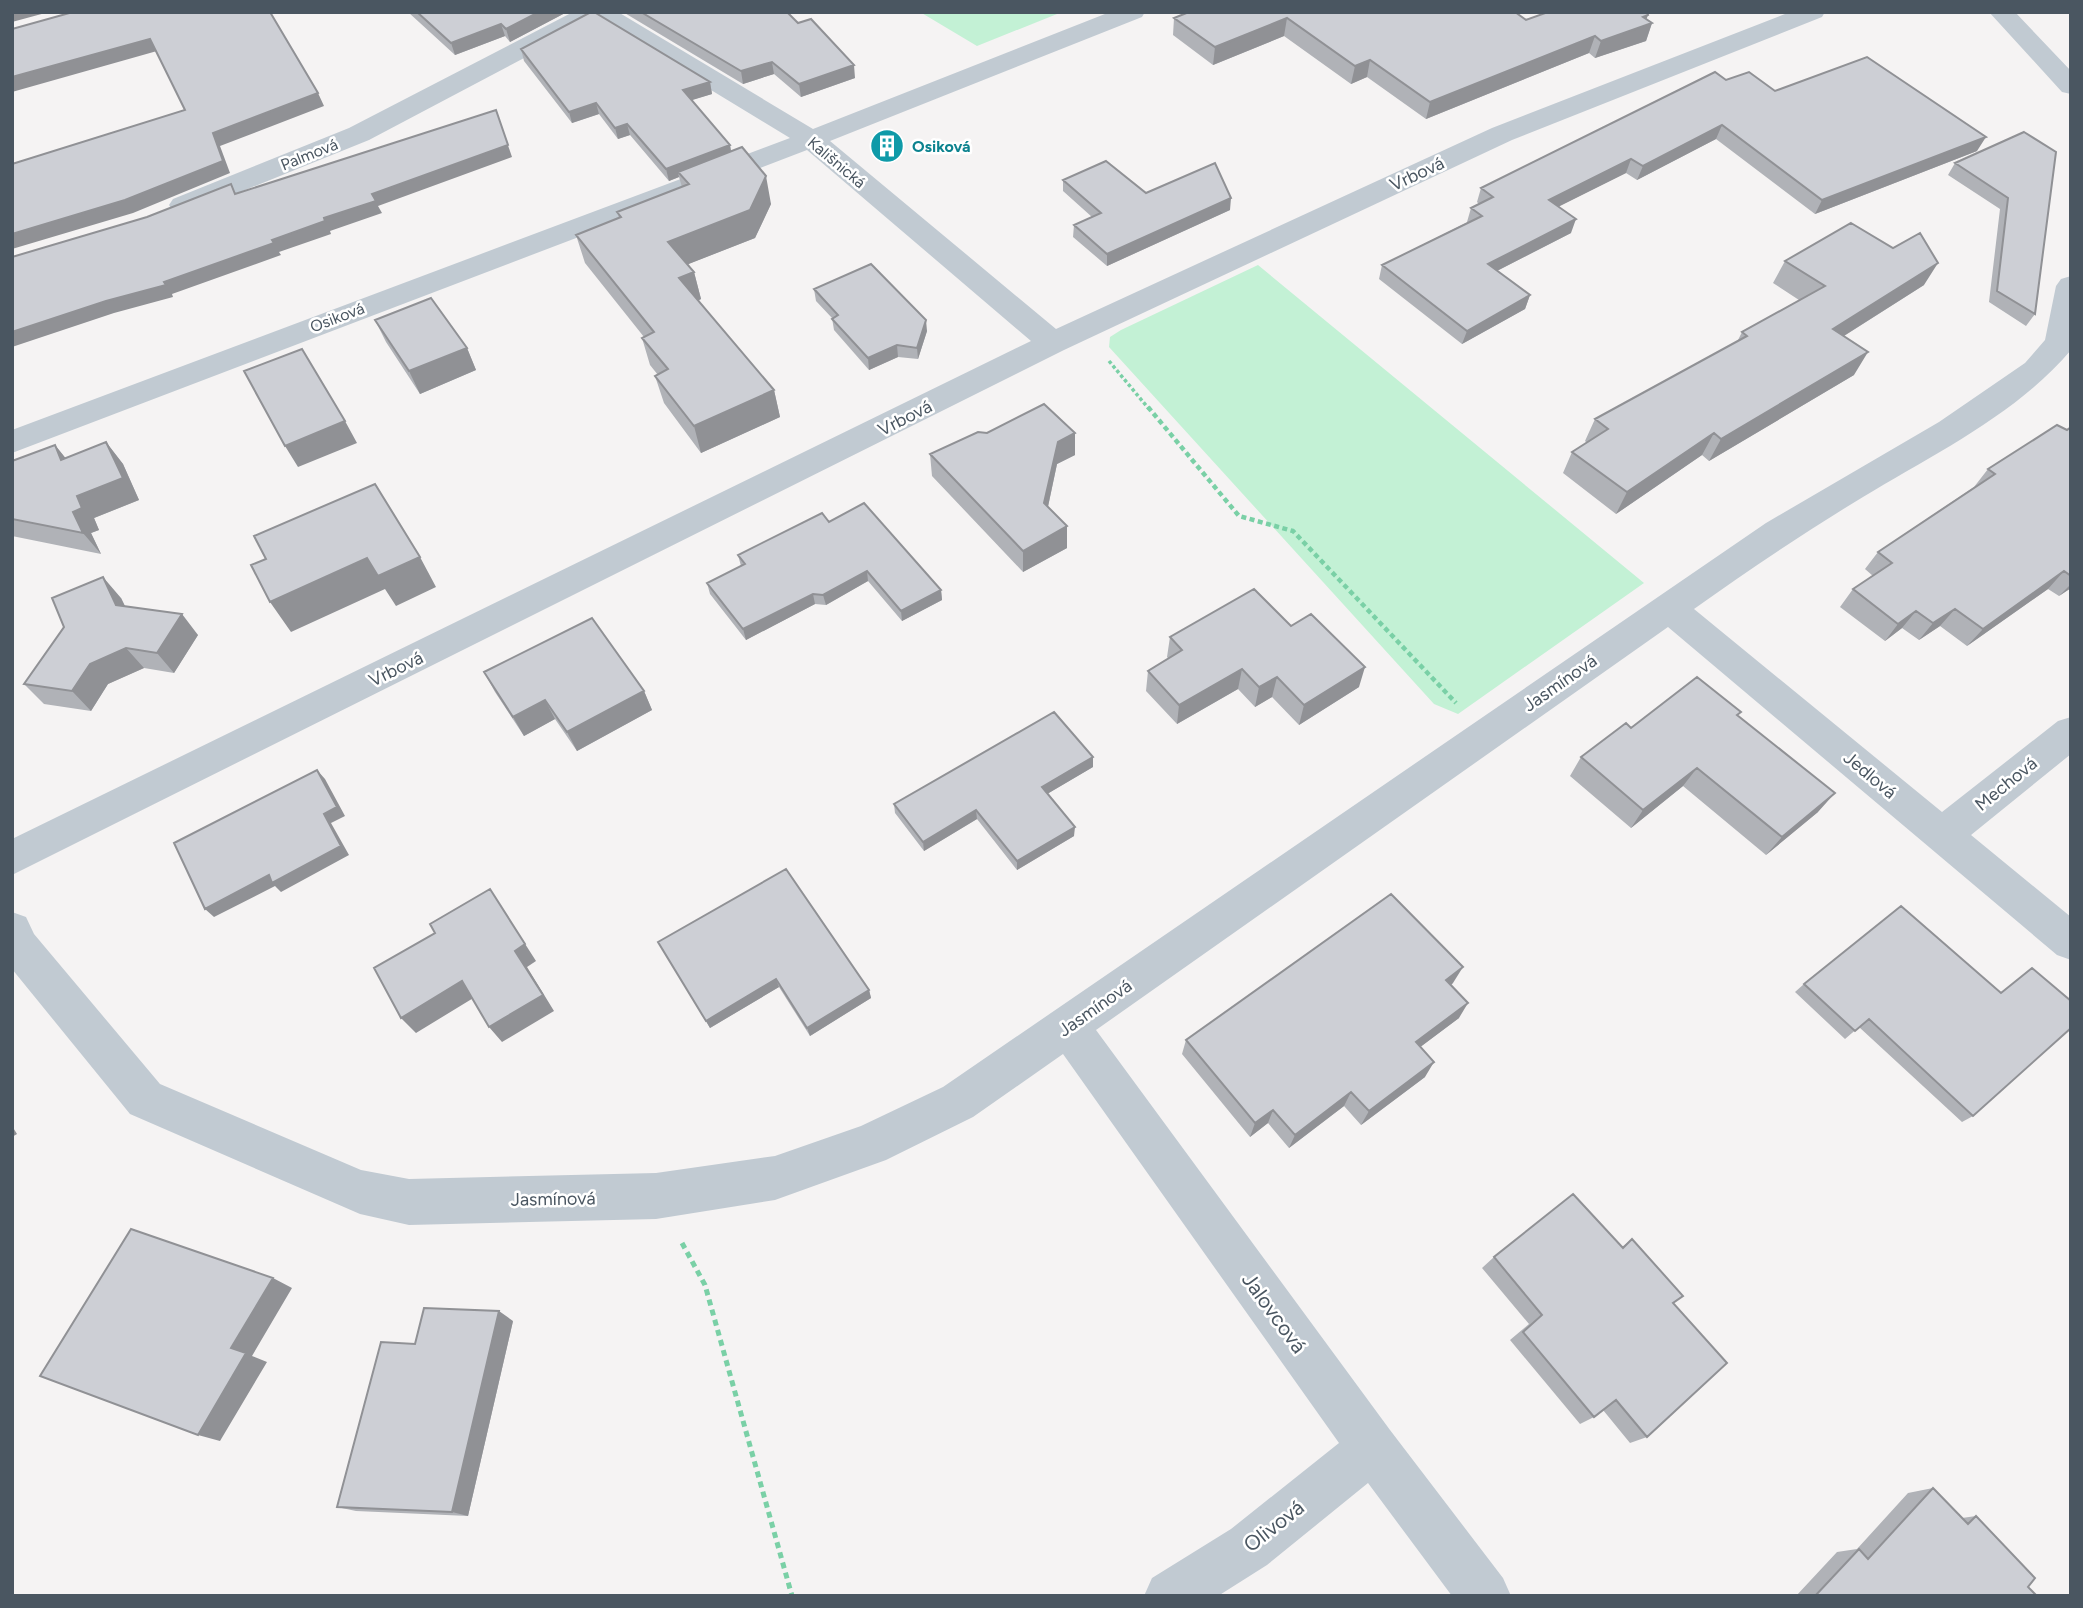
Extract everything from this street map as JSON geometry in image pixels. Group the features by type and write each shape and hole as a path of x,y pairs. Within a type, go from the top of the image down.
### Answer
{"street":[{"name":"Palmová","path":"157,216 359,135 592,12"},
{"name":"Kališnická","path":"600,12 811,139 1053,343"},
{"name":"Osiková","path":"12,442 811,139 1133,12"},
{"name":"Vrbová","path":"12,858 1053,343 1502,134 1618,86 1813,12"},
{"path":"2001,12 2071,86"},
{"name":"Jasmínová","path":"12,930 16,943 145,1099 360,1192 409,1202 656,1196 775,1178 870,1145 958,1102 1779,532 1950,430 2036,371 2060,343 2071,286"},
{"name":"Jedlová","path":"1669,608 2071,942"},
{"name":"Mechová","path":"1942,835 2071,732"},
{"name":"Jalovcová","path":"1068,1026 1372,1448 1485,1596"},
{"name":"Olivová","path":"1170,1596 1249,1548 1372,1448"}],"path":[{"path":"1053,343 1089,347 1114,364 1239,516 1293,531 1486,735"},
{"path":"656,1196 705,1284 792,1596"}],"green space":[{"path":"920,12 1062,12 977,46"},
{"path":"1258,265 1644,583 1458,714 1434,704 1109,347 1110,337 1121,330"}],"building":[{"path":"73,12 270,12 318,93 213,133 223,161 125,200 12,234 12,164 185,110 150,39 12,77 12,29"},
{"path":"417,12 539,12 506,29 501,24 451,43"},
{"path":"591,12 710,82 683,90 730,145 666,169 627,124 615,128 596,103 569,112 521,49"},
{"path":"641,12 787,12 798,23 811,19 854,65 799,84 772,62 741,71"},
{"path":"1189,12 1515,12 1526,20 1548,12 1647,12 1648,15 1643,17 1652,23 1601,41 1595,36 1430,102 1370,60 1355,66 1287,18 1215,47 1174,18"},
{"path":"1867,57 1986,137 1822,200 1722,125 1643,166 1631,159 1549,200 1576,219 1488,264 1530,295 1467,331 1382,265 1482,216 1471,208 1493,197 1481,188 1715,72 1726,80 1749,72 1775,91"},
{"path":"496,110 508,145 372,194 376,201 324,218 325,221 272,240 274,243 164,282 166,285 106,301 12,332 12,257 147,217 231,184 235,194"},
{"path":"2024,132 2056,152 2035,314 1997,291 2008,198 1955,163"},
{"path":"742,147 766,176 750,210 668,242 694,272 679,278 774,390 694,426 655,376 668,369 642,338 654,332 576,235 621,217 617,212 689,184 678,172"},
{"path":"1106,161 1146,193 1215,163 1231,198 1107,254 1074,225 1101,213 1063,180"},
{"path":"1851,223 1893,248 1920,233 1938,263 1833,329 1868,352 1721,439 1714,433 1627,492 1572,452 1608,429 1595,419 1747,336 1742,332 1825,286 1785,261"},
{"path":"871,264 926,320 917,348 897,345 868,358 832,319 838,315 814,289"},
{"path":"431,298 467,348 409,371 375,320"},
{"path":"302,349 345,421 285,446 244,371"},
{"path":"1044,404 1075,433 1058,442 1044,503 1067,526 1023,551 930,454 978,432 987,433"},
{"path":"2057,425 2067,430 2071,427 2071,576 2064,571 1983,629 1955,609 1933,623 1916,611 1898,624 1853,589 1892,563 1878,552 1995,474 1988,469"},
{"path":"106,442 123,478 77,496 82,508 73,512 83,533 12,519 12,461 55,445 61,460"},
{"path":"375,484 420,557 378,576 367,558 270,602 251,565 266,559 254,536"},
{"path":"864,503 941,590 901,611 867,571 823,595 813,594 743,629 707,583 745,564 738,555 822,513 829,522"},
{"path":"103,577 116,605 182,614 157,653 126,648 90,664 72,691 24,684 64,627 52,598"},
{"path":"1254,589 1291,626 1311,614 1365,667 1304,705 1277,677 1259,687 1242,669 1179,705 1148,671 1182,650 1170,637"},
{"path":"592,618 644,691 567,732 545,700 513,717 484,672"},
{"path":"1697,677 1741,712 1737,715 1835,793 1782,837 1697,768 1643,810 1581,757 1626,723 1631,728"},
{"path":"1054,712 1093,757 1042,787 1075,827 1017,861 976,810 923,842 894,804"},
{"path":"317,770 337,807 324,814 341,846 272,883 269,875 205,909 174,843"},
{"path":"786,869 869,990 807,1028 776,979 706,1021 658,942"},
{"path":"490,889 525,944 515,951 543,995 489,1027 462,981 401,1018 374,968 435,933 430,924"},
{"path":"1391,894 1463,967 1446,980 1468,1003 1416,1042 1434,1062 1369,1111 1351,1092 1295,1135 1273,1110 1255,1123 1186,1040"},
{"path":"1901,906 2001,993 2032,968 2071,1001 2071,1028 1973,1116 1869,1019 1855,1031 1804,984"},
{"path":"1573,1194 1623,1248 1632,1239 1683,1296 1673,1303 1727,1363 1647,1437 1616,1400 1594,1417 1523,1332 1542,1315 1494,1257"},
{"path":"131,1229 273,1278 231,1348 246,1353 198,1435 40,1376"},
{"path":"424,1308 499,1311 452,1512 337,1507 381,1342 415,1344"},
{"path":"1933,1488 1968,1524 1976,1516 2035,1578 2028,1587 2037,1596 1815,1596 1859,1549 1868,1559"}],"place":[{"name":"Osiková","path":"887,146"}]}
